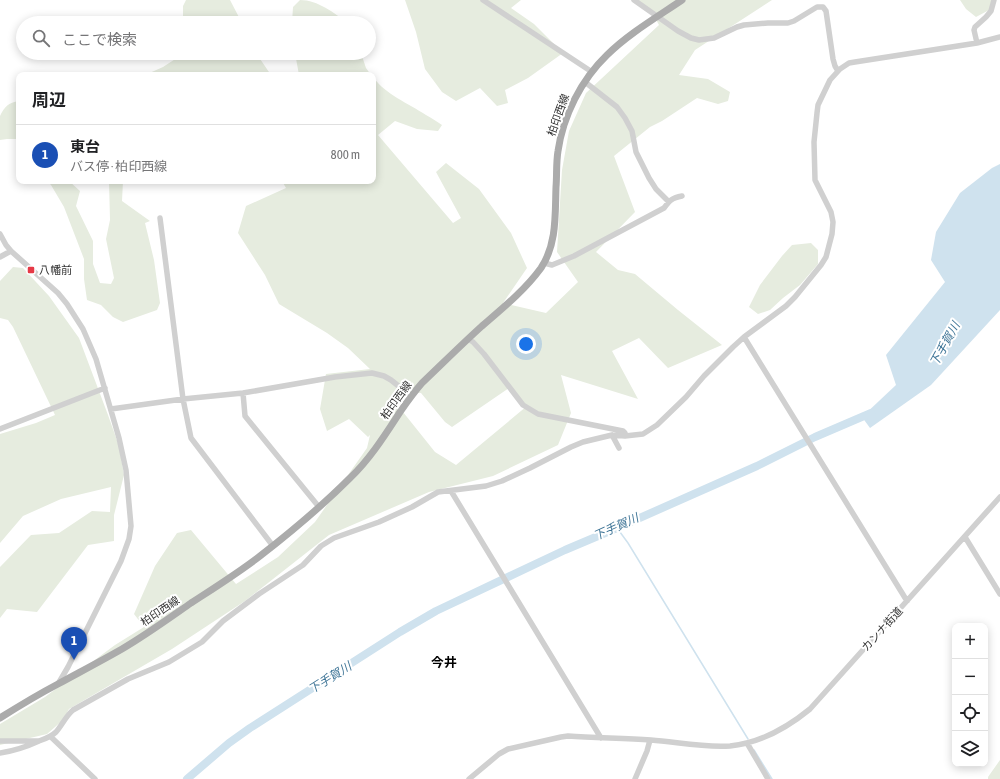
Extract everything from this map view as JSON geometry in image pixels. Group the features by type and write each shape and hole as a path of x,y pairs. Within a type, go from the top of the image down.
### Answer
{"main road":[{"name":"柏印西線","path":"0,718 140,638 246,567 319,507 366,462 411,396 468,339 520,292 544,263 550,251 554,227 557,164 560,139 573,103 592,72 606,56 617,46 682,0"}],"street":[{"path":"483,0 592,72"},
{"path":"634,0 667,24 691,38 699,40 707,40 720,36 744,25 788,23 817,7 823,7 826,11 833,60 838,71"},
{"path":"977,43 974,30 975,27 991,11 994,0"},
{"path":"0,753 30,746 51,736 56,732 69,713 73,710 128,679 169,662 202,642 223,621 259,594 303,565 321,546 334,538 379,522 412,507 438,492 486,486 502,481 583,442 612,435 625,436 643,434 657,425 744,337 786,306 815,274 826,257 832,234 833,222 831,212 815,180 814,142 818,105 830,80 838,71 855,62 977,43 1000,37"},
{"path":"585,82 617,107 625,118 632,131 636,152 649,178 656,189 669,202"},
{"path":"544,263 552,265 574,256 664,208 673,198 682,196"},
{"path":"160,218 184,399 191,438 273,546"},
{"path":"0,234 6,245 51,286 67,304 83,329 96,359 105,388 126,470 131,526 129,539 121,561 58,684"},
{"path":"0,257 11,250"},
{"path":"744,337 907,601"},
{"path":"468,339 473,342 484,354 523,405 528,409 538,414 623,431 625,436"},
{"path":"111,409 243,393 335,377 372,373 384,376 391,380 411,396"},
{"path":"0,429 105,388"},
{"path":"243,393 245,416 319,507"},
{"path":"612,435 619,448"},
{"path":"451,491 601,738"},
{"name":"カンナ街道","path":"469,779 508,748 561,736 650,740 729,746 748,742 779,730 799,718 810,709 1000,497"},
{"path":"965,537 1000,594"},
{"path":"51,736 95,779"},
{"path":"635,779 648,751 650,740"},
{"path":"0,741 40,741"},
{"path":"748,742 768,779"}],"shaded area":[{"path":"186,0 230,0 238,16 183,16 183,6"},
{"path":"300,0 313,2 338,16 292,16 293,7"},
{"path":"405,0 521,0 511,8 534,24 563,53 528,78 505,90 508,103 497,106 480,88 456,101 442,92 425,69 416,32"},
{"path":"638,0 772,0 695,50 679,75 708,79 730,92 728,101 718,104 697,98 650,127 614,156 635,212 596,252 618,270 635,274 722,345 668,368 639,338 612,351 638,399 561,375 571,413 558,445 493,476 429,492 329,535 245,601 172,649 69,709 63,720 47,734 0,745 0,724 45,697 115,645 144,627 134,614 155,566 177,533 191,530 236,584 278,557 315,522 367,448 370,435 368,437 349,419 327,431 320,409 326,374 370,369 348,348 327,333 279,304 265,275 238,233 246,206 286,188 284,184 376,184 376,81 391,94 442,125 438,131 417,129 395,121 378,135 453,223 461,218 436,172 446,163 479,189 511,233 527,268 503,303 546,313 578,282 557,252 562,170 569,131 586,93 659,25 650,9","holes":["509,388 527,406 456,465 435,452 399,407 396,391 421,393 445,422 452,427"]},
{"path":"960,0 992,0 991,9 976,17 966,9"},
{"path":"174,60 261,60 269,72 152,72"},
{"path":"296,60 363,60 369,72 298,72"},
{"path":"16,102 16,139 0,140 0,116 7,106"},
{"path":"50,184 72,184 80,191 76,206 93,241 93,264 100,283 111,284 114,278 106,239 110,220 109,184 123,184 122,201 150,221 145,223 154,260 160,303 157,310 123,322 113,317 101,305 87,300 84,279 84,259 64,207"},
{"path":"811,243 818,250 818,264 800,285 770,310 758,314 749,307 760,285 792,245"},
{"path":"13,267 23,268 49,296 79,338 119,446 124,475 114,515 114,541 88,545 37,612 7,609 0,618 0,567 31,535 59,533 92,511 110,512 111,487 61,499 23,516 0,543 0,434 36,423 55,415 13,327 8,320 0,318 0,281"},
{"path":"1000,760 1000,779 988,779 988,777"}],"water":[{"path":"1000,164 1000,310 931,385 870,428 862,417 896,385 886,355 945,282 931,260 936,232 960,193 992,168"}],"waterway":[{"name":"下手賀川","path":"187,779 229,743 250,728 400,632 436,611 565,550 757,466 815,437 871,413"},
{"path":"617,528 628,543 748,739"},
{"path":"754,750 772,779"}],"place":[{"name":"八幡前","path":"31,270"},
{"name":"東台","path":"74,660"}],"district":[{"name":"今井","path":"444,662"}]}
